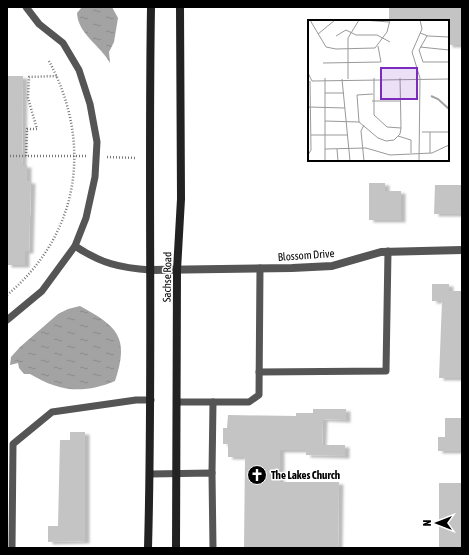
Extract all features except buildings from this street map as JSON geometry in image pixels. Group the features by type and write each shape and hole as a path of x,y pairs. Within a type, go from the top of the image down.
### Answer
{"main road":[{"name":"Sachse Road","path":"148,548 151,400 149,100 151,7"},
{"name":"Sachse Road","path":"176,548 177,270 181,191 180,7"}],"street":[{"name":"Blossom Drive","path":"151,270 332,266 388,251 462,250"}],"lane":[{"path":"7,320 42,291 74,246 86,218 95,177 97,142 90,104 79,70 63,43 39,24 26,7"},
{"path":"74,246 102,262 129,269 151,270"},
{"path":"259,372 386,371 388,251"},
{"path":"177,402 249,402 259,395 260,268"},
{"path":"12,548 13,444 52,412 136,400 151,400"},
{"path":"213,402 213,548"},
{"path":"150,474 212,473"}],"path":[{"path":"7,295 20,284 46,253 57,233 69,204 76,157 72,122 67,102 57,76 49,61"},
{"path":"26,156 27,129 37,129 28,98 29,77 57,76"},
{"path":"7,156 88,156"},
{"path":"104,157 136,158"}],"water":[{"path":"82,7 112,7 118,18 114,42 109,52 110,63 81,27 77,13"},
{"path":"80,306 103,320 117,334 121,354 115,381 93,388 62,388 52,385 30,374 24,374 19,368 18,363 10,365 11,357 20,347 58,314 68,309"}],"place":[{"name":"The Lakes Church","path":"257,475"}]}
